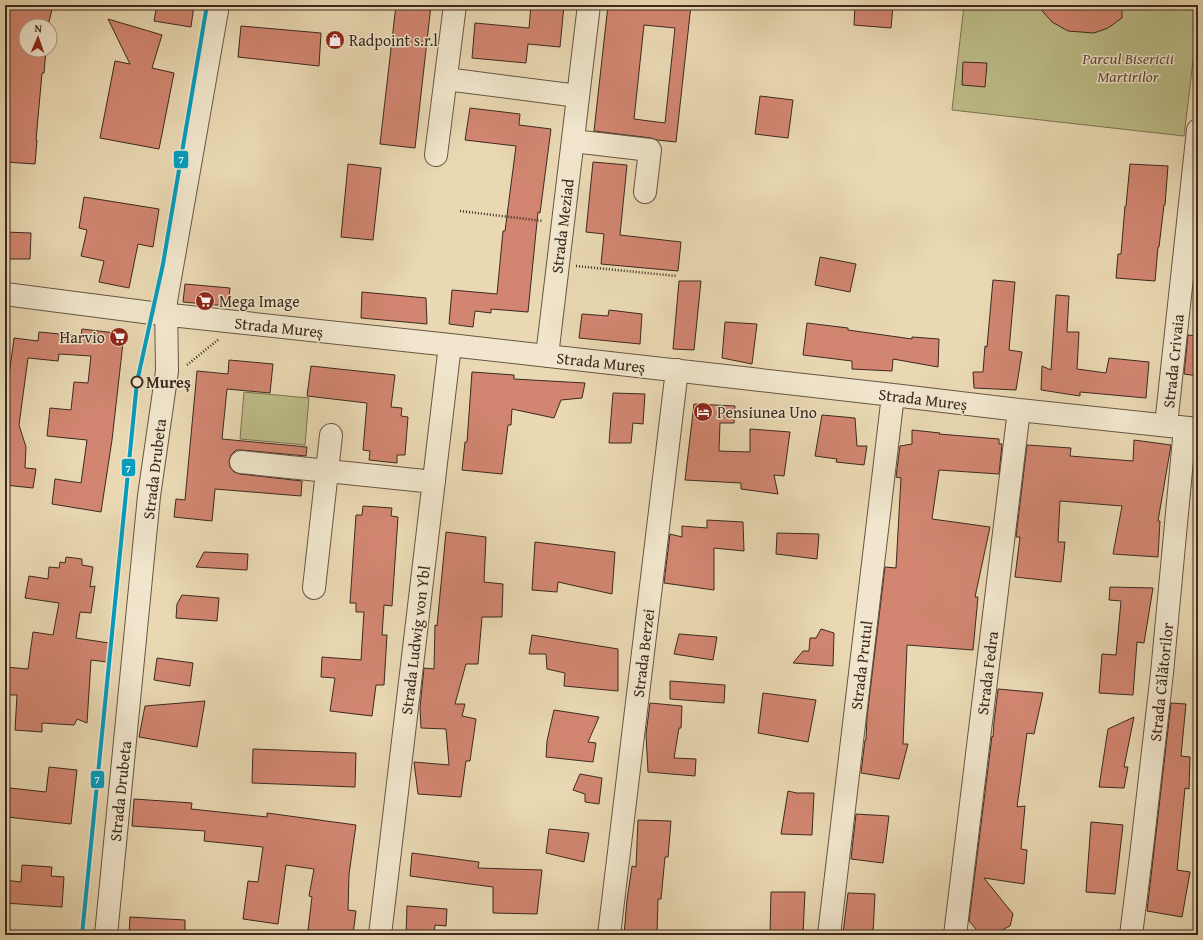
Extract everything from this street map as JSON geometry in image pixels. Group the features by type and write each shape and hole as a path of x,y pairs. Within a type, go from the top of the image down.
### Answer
{"street":[{"name":"Strada Drubeta","path":"106,935 150,496 167,372 166,301 218,5"},
{"path":"436,155 455,5"},
{"name":"Strada Meziad","path":"547,356 589,5"},
{"path":"446,80 578,96"},
{"name":"Strada Crivaia","path":"1183,427 1198,130"},
{"path":"573,141 650,150 645,192"},
{"name":"Strada Mureș","path":"5,294 166,315 450,345 893,394 1019,410 1183,427"},
{"name":"Strada Ludwig von Ybl","path":"380,935 450,345"},
{"name":"Strada Berzei","path":"609,935 677,370"},
{"name":"Strada Prutul","path":"828,935 893,394"},
{"name":"Strada Fedra","path":"954,935 1019,410"},
{"name":"Strada Călătorilor","path":"1130,935 1141,856 1161,681 1183,427"},
{"path":"314,588 331,435"},
{"path":"241,462 434,482"}],"path":[{"path":"460,211 563,223"},
{"path":"558,264 677,276"},
{"path":"183,368 223,336"}],"green space":[{"name":"Parcul Bisericii Martirilor","path":"964,5 1198,5 1198,20 1184,136 952,110"},
{"path":"244,392 309,398 305,445 240,439"}],"building":[{"path":"5,5 53,5 50,18 18,18 18,58 45,58 44,73 42,73 35,164 5,162"},
{"path":"157,5 194,5 191,27 154,21"},
{"path":"396,5 431,5 415,148 380,144"},
{"path":"531,5 564,5 560,47 528,44 526,63 472,58 475,23 529,28"},
{"path":"608,5 691,5 676,142 594,131","holes":["644,25 675,28 665,123 634,119"]},
{"path":"855,5 893,5 891,28 854,25"},
{"path":"1037,5 1122,5 1122,18 1108,28 1094,33 1068,31 1052,22"},
{"path":"108,19 162,35 152,68 174,73 159,149 100,138 115,61 130,64"},
{"path":"241,26 321,33 319,66 238,57"},
{"path":"963,62 987,63 985,87 962,85"},
{"path":"760,96 793,100 788,138 755,134"},
{"path":"470,108 520,114 519,125 551,129 540,213 538,212 528,312 491,309 491,313 475,311 473,327 449,324 452,290 497,294 503,231 505,231 516,146 465,140"},
{"path":"593,162 627,165 620,235 681,242 678,271 601,264 604,234 586,232"},
{"path":"348,164 381,168 373,240 341,237"},
{"path":"1130,164 1168,166 1165,205 1158,247 1155,281 1116,278 1118,254 1121,254"},
{"path":"84,197 159,209 153,247 138,244 129,288 99,282 104,261 81,256 87,230 79,228"},
{"path":"5,232 31,233 30,259 5,259"},
{"path":"820,257 856,264 850,292 815,285"},
{"path":"993,280 1015,282 1009,350 1022,352 1016,390 974,388 973,372 983,372 985,346 987,347"},
{"path":"679,281 701,281 694,350 673,349"},
{"path":"185,284 230,288 228,306 183,302"},
{"path":"362,292 426,298 427,324 361,318"},
{"path":"1056,295 1069,296 1067,332 1079,332 1077,369 1106,373 1109,358 1149,362 1146,398 1080,392 1080,396 1041,390 1042,366 1051,370"},
{"path":"609,310 642,314 640,344 579,338 582,314 608,316"},
{"path":"725,322 757,324 752,364 722,358"},
{"path":"807,323 848,328 848,330 912,339 912,337 939,339 938,367 893,359 892,371 852,369 852,361 803,355"},
{"path":"82,329 124,334 112,440 101,512 52,504 55,479 81,483 87,440 47,436 50,408 71,410 74,382 88,383 91,356 59,354 58,361 28,358 19,425 26,447 25,468 36,469 33,488 5,485 5,385 6,376 9,376 14,338 38,341 39,332 81,336"},
{"path":"1188,335 1198,336 1198,376 1184,374"},
{"path":"229,360 273,364 270,393 227,389 222,439 307,447 306,456 236,450 231,455 229,461 230,467 234,472 240,474 302,481 301,496 215,489 212,521 174,517 176,499 185,500 197,371 228,374"},
{"path":"311,366 395,375 391,407 402,408 401,416 408,417 405,455 397,455 397,463 369,460 370,451 363,450 367,403 307,396"},
{"path":"472,372 514,375 514,379 585,383 582,398 561,400 554,418 512,409 511,425 508,425 502,474 462,470 465,442 467,442"},
{"path":"613,393 645,394 643,424 633,423 631,443 609,443"},
{"path":"694,404 735,406 734,423 720,423 719,451 750,452 750,429 790,432 784,476 774,475 778,494 741,489 741,483 685,480"},
{"path":"822,415 855,418 857,446 867,446 864,465 836,462 837,459 815,456"},
{"path":"912,430 940,433 939,434 999,439 999,444 1002,444 999,474 939,470 932,519 990,527 975,597 978,597 973,650 907,645 903,744 908,744 899,779 861,773 885,567 896,568 901,478 896,477 900,446 912,444"},
{"path":"1134,440 1171,445 1158,521 1160,521 1158,557 1113,554 1122,506 1060,501 1058,542 1065,542 1061,582 1015,577 1020,537 1016,537 1027,445 1071,448 1070,456 1133,461"},
{"path":"363,506 392,508 391,516 398,517 392,606 384,605 382,635 387,635 384,685 376,685 372,716 330,711 335,678 321,677 322,657 361,660 364,612 356,612 356,603 350,603 356,515 362,515"},
{"path":"707,520 743,522 744,551 714,548 714,590 664,583 670,534 682,537 682,526 707,528"},
{"path":"446,532 486,537 484,582 503,584 502,617 482,617 478,664 466,664 455,704 465,704 462,716 476,719 470,761 466,761 461,797 418,794 414,762 449,765 446,729 421,728 420,708 424,668 434,669 435,625 437,626"},
{"path":"777,533 819,534 817,559 776,554"},
{"path":"535,542 615,552 612,594 558,582 557,592 532,590"},
{"path":"204,552 248,554 247,570 196,567"},
{"path":"66,557 82,559 82,565 93,567 90,587 95,586 91,613 80,612 76,638 109,643 107,662 91,660 87,723 77,719 74,725 42,723 42,732 15,730 17,695 5,695 5,667 28,669 33,632 53,635 59,603 25,598 29,576 48,579 49,567 59,568 60,562 65,563"},
{"path":"1110,587 1153,588 1144,643 1137,642 1133,695 1099,693 1102,654 1116,655 1121,601 1109,600"},
{"path":"182,595 219,598 217,621 176,618 177,604"},
{"path":"821,629 834,633 833,666 793,663 803,651 809,651 810,638 816,638"},
{"path":"679,634 717,637 713,660 674,654"},
{"path":"532,635 618,649 618,691 564,686 565,673 547,669 546,654 529,654"},
{"path":"157,658 193,663 190,686 154,680"},
{"path":"670,681 725,685 724,703 670,699"},
{"path":"998,689 1043,693 1034,734 1027,733 1017,807 1025,806 1021,849 1027,850 1024,884 984,878 1013,914 1010,926 992,935 981,935 969,921"},
{"path":"763,693 816,700 808,742 758,733"},
{"path":"205,701 197,747 139,737 145,706"},
{"path":"650,703 682,706 681,728 679,728 674,758 696,759 695,776 648,772 646,734"},
{"path":"1171,703 1186,704 1181,756 1190,757 1189,789 1185,788 1177,870 1190,872 1182,917 1147,911"},
{"path":"554,710 599,717 588,742 596,743 593,762 546,757 547,741"},
{"path":"1134,717 1124,767 1128,767 1124,788 1099,787 1108,729"},
{"path":"253,749 356,753 355,787 252,783"},
{"path":"49,767 77,770 71,824 7,817 10,788 46,792"},
{"path":"580,774 602,778 599,804 585,802 585,794 573,790"},
{"path":"788,791 797,793 814,793 812,835 781,834"},
{"path":"134,799 192,803 191,809 267,817 267,813 356,825 349,874 348,910 356,911 353,935 308,930 312,897 309,896 314,869 286,865 278,924 243,919 248,881 258,882 263,847 204,841 205,831 132,826"},
{"path":"856,814 889,816 883,863 851,859"},
{"path":"638,820 671,821 668,857 665,857 661,899 658,899 657,935 624,935 632,866 636,867"},
{"path":"1091,822 1123,825 1115,894 1086,892"},
{"path":"549,829 589,833 584,862 546,853"},
{"path":"412,853 479,862 478,868 542,870 537,914 493,913 493,887 410,876"},
{"path":"22,865 52,867 51,876 64,877 62,907 5,903 5,880 21,882"},
{"path":"771,892 805,892 803,935 770,935"},
{"path":"848,893 875,894 873,934 843,933"},
{"path":"407,906 447,909 446,926 435,925 434,935 406,935"},
{"path":"130,917 185,920 185,935 129,935"}],"transit line":[{"name":"7","path":"82,935 137,382 163,264 207,5"}],"place":[{"name":"Radpoint s.r.l","path":"335,40"},
{"name":"Mega Image","path":"205,301"},
{"name":"Harvio","path":"119,337"},
{"name":"Mureș","path":"137,382"},
{"name":"Pensiunea Uno","path":"703,412"}]}
